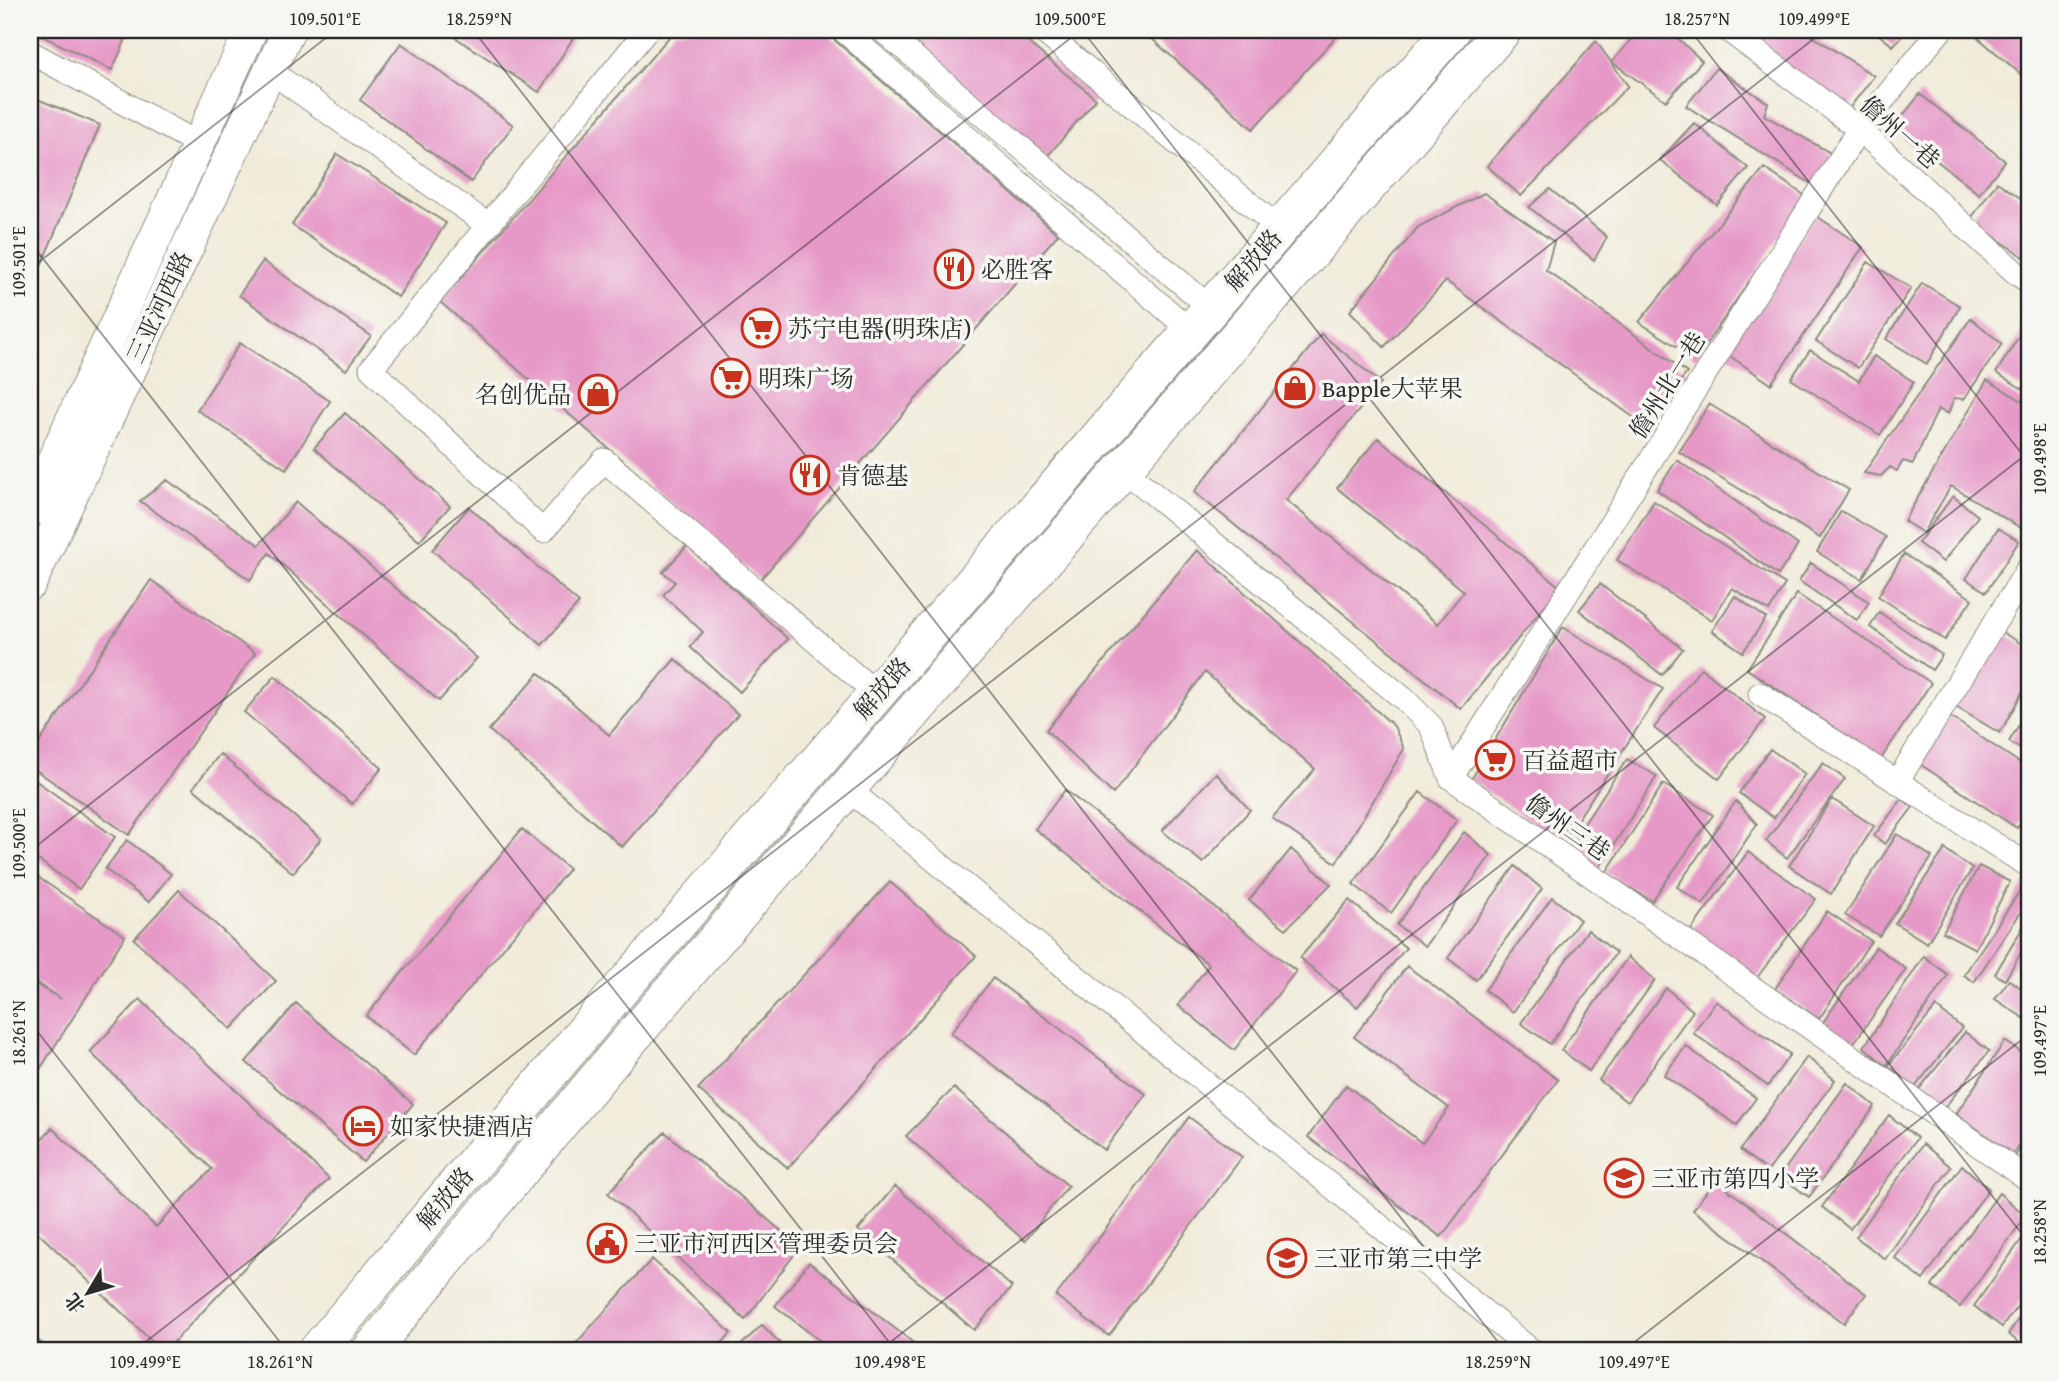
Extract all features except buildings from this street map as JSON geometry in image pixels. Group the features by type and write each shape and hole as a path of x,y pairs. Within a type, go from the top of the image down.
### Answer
{"main road":[{"name":"三亚河西路","path":"30,511 251,30"},
{"name":"三亚河西路","path":"30,584 289,30"},
{"name":"解放路","path":"317,1351 604,1009 1452,30"},
{"name":"解放路","path":"370,1351 620,1051 1503,30"}],"street":[{"path":"647,30 372,369 543,531 604,460 877,694"},
{"path":"843,30 1201,320"},
{"path":"882,30 1201,320"},
{"path":"1041,30 1279,229"},
{"name":"儋州一巷","path":"1728,30 1859,129 2029,282"},
{"name":"儋州北一巷","path":"1451,778 1859,129 1941,30"},
{"path":"30,52 199,144"},
{"path":"270,71 488,225"},
{"path":"1123,469 1404,699 1431,726 1451,778"},
{"path":"1897,782 2029,567"},
{"path":"1760,694 2029,866"},
{"name":"儋州三巷","path":"1451,778 2029,1180"},
{"path":"848,789 1532,1351"}],"place":[{"name":"必胜客","path":"954,269"},
{"name":"苏宁电器(明珠店)","path":"761,328"},
{"name":"明珠广场","path":"731,378"},
{"name":"Bapple大苹果","path":"1295,388"},
{"name":"名创优品","path":"598,394"},
{"name":"肯德基","path":"810,475"},
{"name":"百益超市","path":"1495,760"},
{"name":"如家快捷酒店","path":"363,1126"},
{"name":"三亚市第四小学","path":"1624,1178"},
{"name":"三亚市河西区管理委员会","path":"607,1243"},
{"name":"三亚市第三中学","path":"1287,1258"}]}
